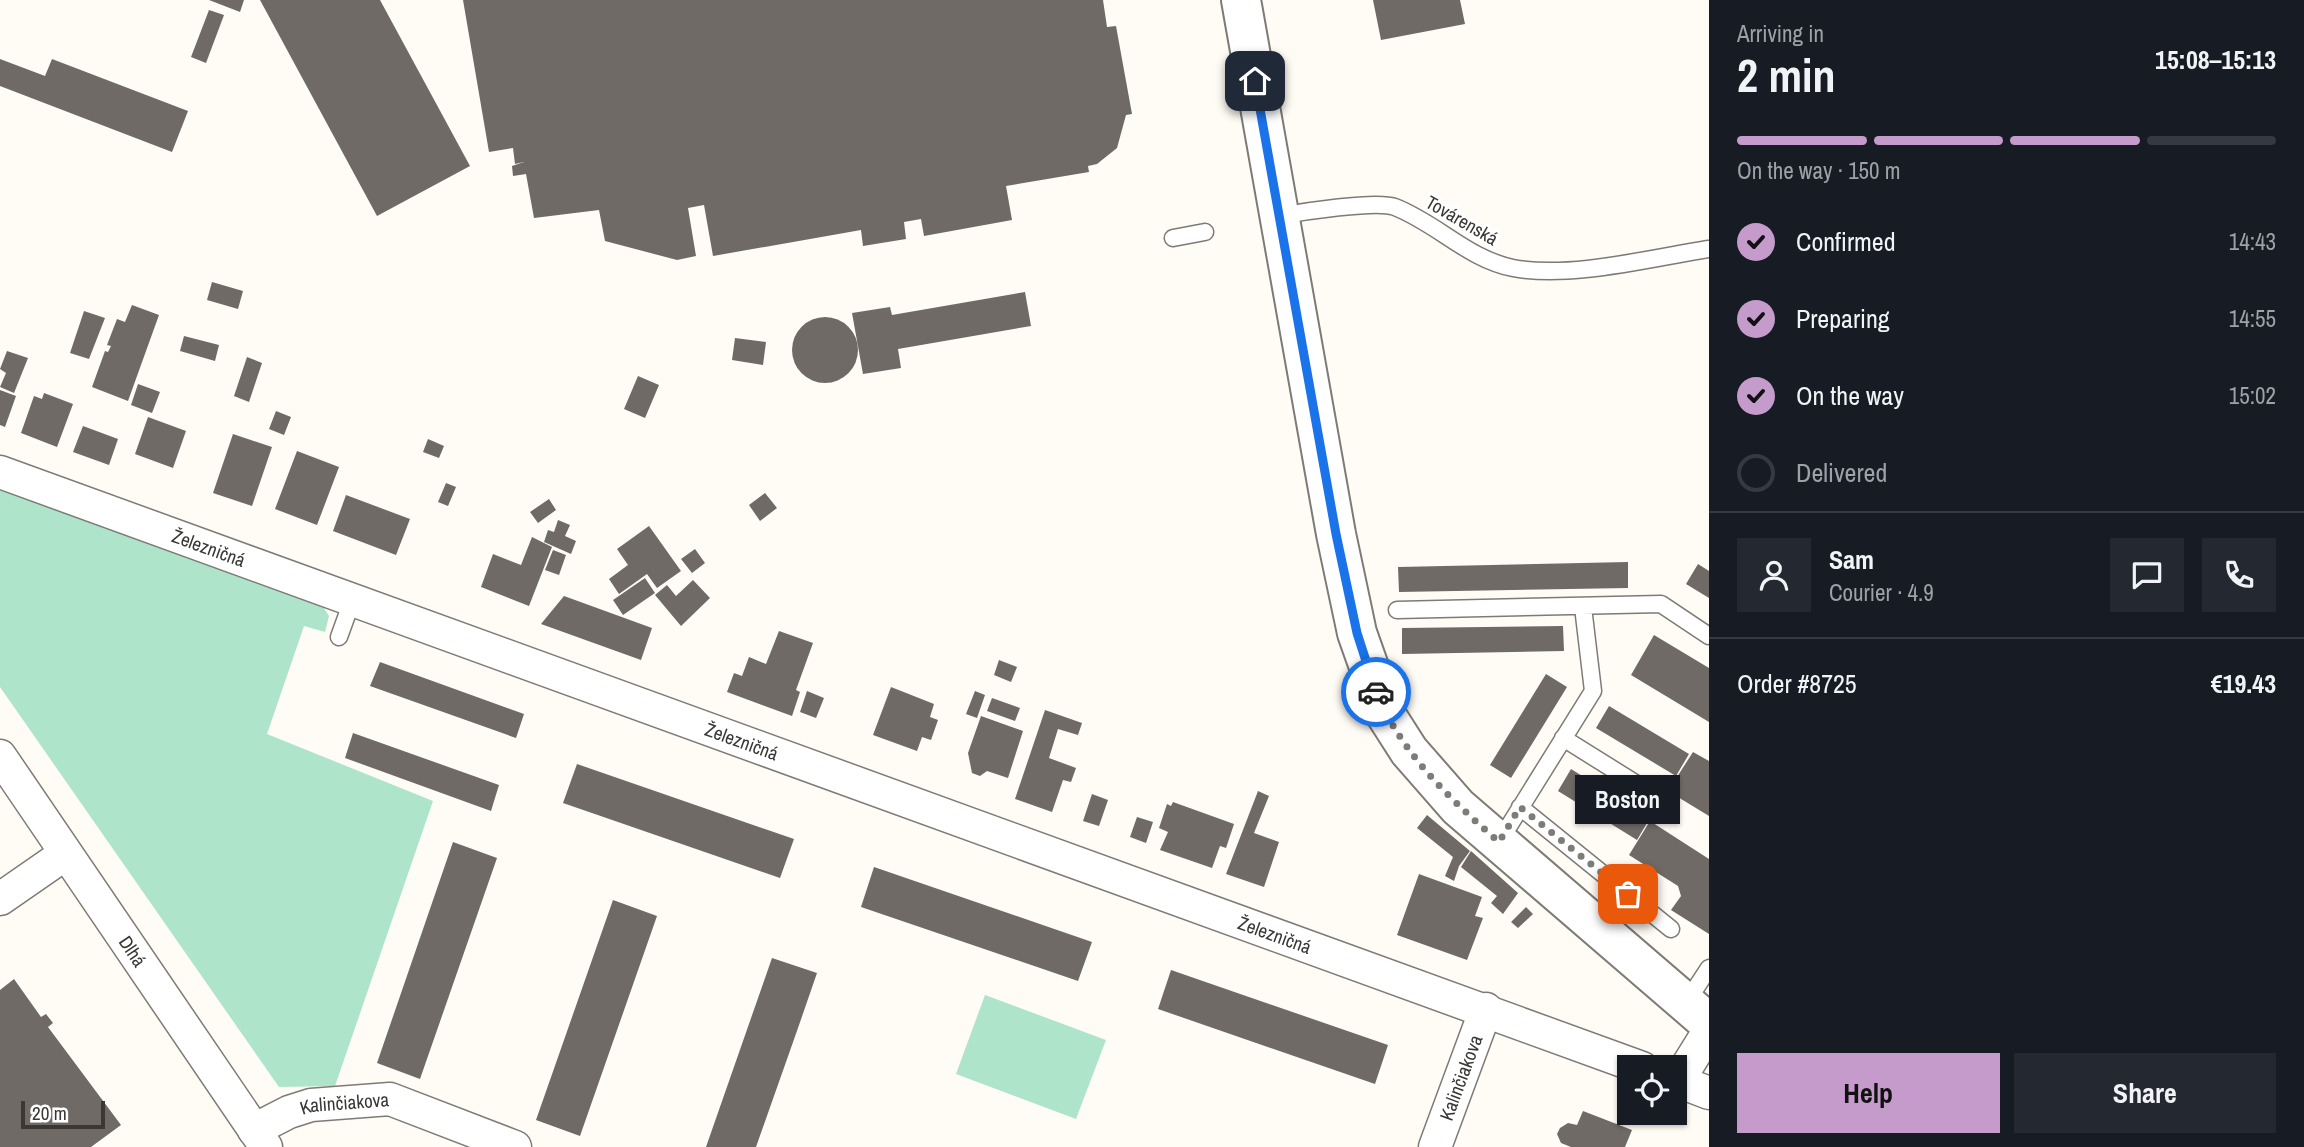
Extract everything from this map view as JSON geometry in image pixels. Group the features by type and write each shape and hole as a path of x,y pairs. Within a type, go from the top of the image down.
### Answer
{"main road":[{"path":"1241,0 1336,534 1369,673 1386,715 1409,751 1458,807 1701,1019"}],"street":[{"name":"Železničná","path":"0,472 1617,1059"},
{"name":"Dlhá","path":"0,756 260,1139"},
{"path":"0,899 65,854"},
{"name":"Kalinčiakova","path":"1435,1147 1486,1009"},
{"path":"1686,1055 1701,1019"},
{"path":"1687,1084 1709,1093"},
{"name":"Kalinčiakova","path":"260,1139 289,1112 312,1105 390,1099 514,1147"}],"lane":[{"name":"Továrenská","path":"1279,216 1312,210 1392,205 1478,257 1525,269 1559,271 1709,249"},
{"path":"1174,238 1205,232"},
{"path":"339,637 352,601"},
{"path":"1397,610 1661,604 1709,636"},
{"path":"1499,842 1593,691 1583,607"},
{"path":"1563,738 1659,798"},
{"path":"1520,807 1671,929"},
{"path":"1701,1019 1709,968"}],"green space":[{"path":"0,485 318,599 329,616 325,632 304,626 267,734 433,801 335,1086 279,1087 0,687"},
{"path":"985,995 1106,1040 1076,1119 956,1074"}],"building":[{"path":"209,0 244,0 240,12"},
{"path":"260,0 380,0 470,166 377,216"},
{"path":"463,0 1103,0 1107,27 1116,26 1132,114 1126,115 1117,148 1097,164 1088,166 1089,172 1006,186 1012,220 924,236 921,219 904,222 906,239 863,246 861,230 713,256 704,205 688,208 696,256 677,260 605,241 599,210 534,218 526,174 513,176 512,166 524,162 515,164 513,148 489,152"},
{"path":"1373,0 1460,0 1465,24 1381,40"},
{"path":"209,10 224,15 206,63 191,57"},
{"path":"0,59 45,76 52,59 188,111 172,152 0,86"},
{"path":"212,282 243,291 238,309 207,300"},
{"path":"1025,292 1031,326 898,349 901,368 863,374 852,313 890,307 892,315"},
{"path":"132,305 159,315 128,401 92,387 105,351 108,352 111,346 107,345 117,319 125,322"},
{"path":"84,311 105,318 89,359 70,353"},
{"path":"825,317 848,327 858,350 848,373 825,383 802,373 792,350 802,327"},
{"path":"184,336 219,345 215,361 180,351"},
{"path":"735,338 766,342 763,365 732,360"},
{"path":"7,351 28,358 14,393 0,387 6,373 0,369"},
{"path":"247,357 262,363 249,402 234,396"},
{"path":"638,376 659,385 645,418 624,409"},
{"path":"138,384 160,392 152,413 131,405"},
{"path":"0,390 16,396 5,427 0,425"},
{"path":"44,393 73,404 57,447 21,433 34,396 42,399"},
{"path":"276,411 291,417 284,435 269,429"},
{"path":"148,417 186,431 173,468 135,454"},
{"path":"83,426 118,439 109,465 73,452"},
{"path":"233,434 272,447 252,506 213,493"},
{"path":"428,439 444,446 439,458 423,452"},
{"path":"297,451 339,467 317,525 275,509"},
{"path":"446,483 456,487 448,506 438,502"},
{"path":"765,493 777,508 760,521 749,505"},
{"path":"346,495 410,519 396,555 333,531"},
{"path":"549,499 556,510 538,523 530,512"},
{"path":"558,520 570,525 565,536 576,541 571,554 544,542 548,530 554,532"},
{"path":"649,526 681,571 657,588 647,574 619,594 609,579 628,565 617,549"},
{"path":"532,537 552,547 529,606 481,587 493,554 521,565"},
{"path":"695,549 705,563 692,573 681,559"},
{"path":"553,550 566,555 559,575 545,570"},
{"path":"1628,562 1628,588 1399,592 1398,567"},
{"path":"1698,564 1709,571 1709,598 1686,584"},
{"path":"645,578 655,593 623,615 613,600"},
{"path":"693,580 710,598 681,626 655,595 667,585 676,596"},
{"path":"564,596 652,628 641,660 541,624"},
{"path":"1563,626 1564,651 1402,654 1402,628"},
{"path":"779,631 813,643 796,690 800,692 792,716 727,692 734,673 742,676 749,657 766,664"},
{"path":"1654,635 1709,668 1709,722 1631,675"},
{"path":"999,660 1017,667 1011,682 994,675"},
{"path":"380,662 524,714 516,738 370,686"},
{"path":"1546,674 1567,687 1511,778 1490,765"},
{"path":"891,687 934,704 930,717 938,720 931,740 922,737 917,751 873,735"},
{"path":"807,691 824,698 816,718 800,712"},
{"path":"975,691 985,695 977,718 966,714"},
{"path":"992,698 1020,708 1015,721 987,711"},
{"path":"1609,706 1689,754 1676,776 1596,728"},
{"path":"1045,710 1082,723 1078,735 1058,729 1049,758 1076,768 1071,782 1063,780 1052,812 1015,799"},
{"path":"981,716 1023,731 1008,778 987,771 980,776 972,773 968,753"},
{"path":"353,733 499,785 491,811 345,758"},
{"path":"1693,752 1709,761 1709,816 1668,791"},
{"path":"577,764 794,839 780,878 563,803"},
{"path":"1571,769 1650,818 1637,840 1558,791"},
{"path":"1258,791 1269,796 1254,833 1279,842 1264,887 1226,874"},
{"path":"1092,794 1108,800 1099,826 1083,821"},
{"path":"1173,802 1234,824 1226,848 1220,846 1212,868 1160,850 1168,832 1159,828 1167,804 1171,806"},
{"path":"1427,815 1470,851 1459,866 1454,881 1445,876 1453,857 1417,828"},
{"path":"1137,817 1153,822 1146,843 1130,837"},
{"path":"1650,821 1709,859 1709,934 1671,910 1681,896 1678,886 1629,855"},
{"path":"453,842 497,858 420,1079 377,1063"},
{"path":"1471,851 1518,893 1503,914 1491,903 1497,896 1461,867"},
{"path":"874,867 1092,942 1078,981 861,907"},
{"path":"1419,874 1482,897 1475,916 1483,918 1467,960 1397,935"},
{"path":"613,900 657,916 580,1136 536,1120"},
{"path":"1526,907 1533,914 1518,928 1511,922"},
{"path":"772,958 817,973 798,1028 756,1147 706,1147"},
{"path":"1171,970 1388,1045 1375,1084 1158,1009"},
{"path":"14,979 41,1017 46,1014 53,1023 48,1027 121,1125 91,1147 0,1147 0,990"},
{"path":"1583,1111 1632,1130 1625,1147 1571,1147 1561,1143 1557,1134 1560,1128 1568,1123 1577,1125"}],"way so far":[{"path":"1376,692 1386,715 1431,779 1458,807 1499,842 1520,807 1628,894"}],"place":[{"name":"Boston","path":"1628,894"}],"route":[{"path":"1255,81 1336,534 1357,633 1376,692"}]}
